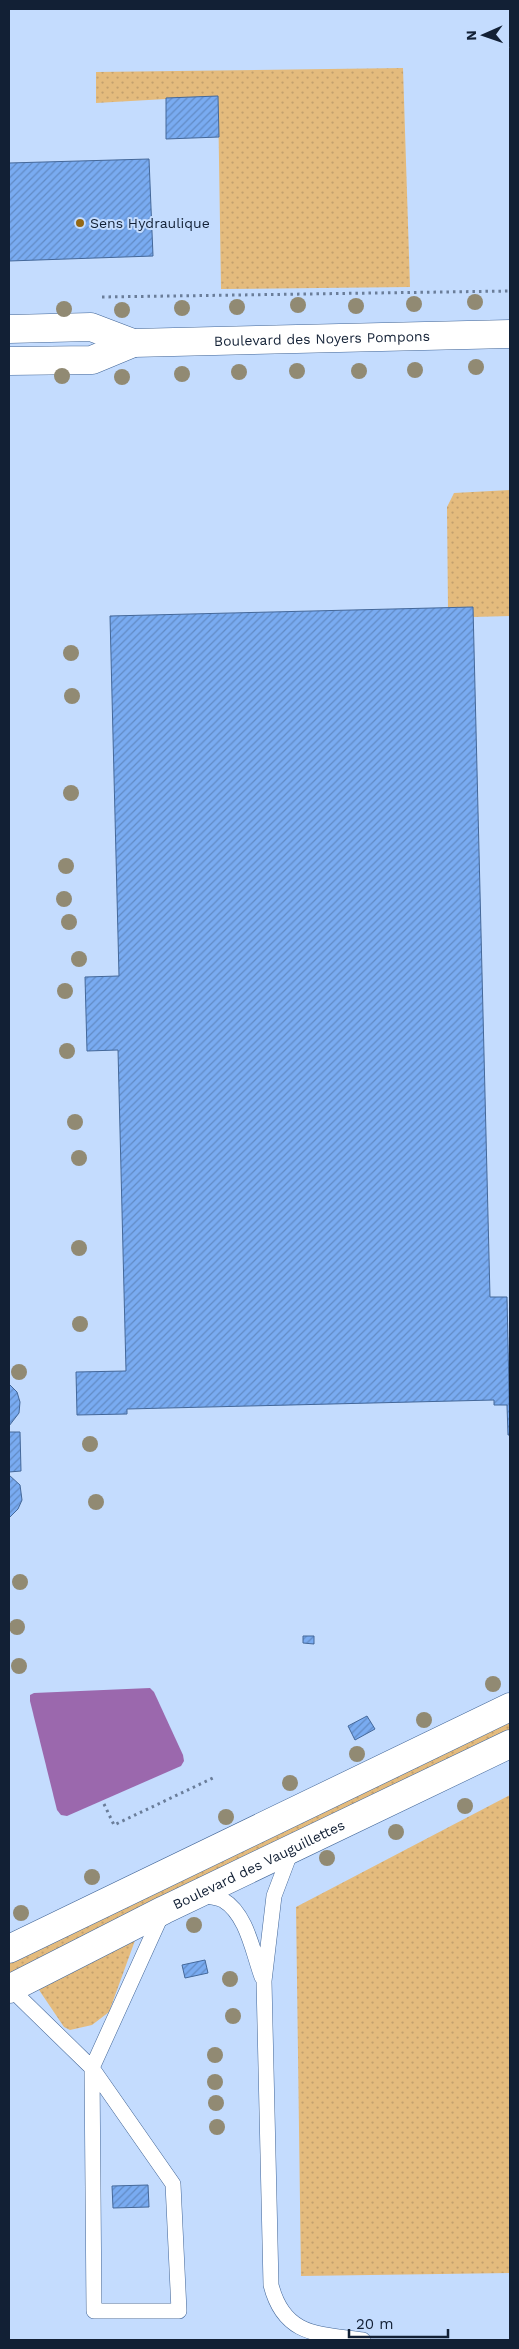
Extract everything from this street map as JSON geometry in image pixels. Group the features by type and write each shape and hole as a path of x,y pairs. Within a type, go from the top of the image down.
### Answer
{"street":[{"name":"Boulevard des Noyers Pompons","path":"9,329 90,327 133,343"},
{"name":"Boulevard des Noyers Pompons","path":"9,361 92,360 133,343 510,334"},
{"path":"9,1949 510,1707"},
{"name":"Boulevard des Vauguillettes","path":"10,1989 164,1910 199,1895 510,1744"}],"lane":[{"path":"291,1850 274,1896 264,1981 271,2285 276,2302 286,2318 300,2327 318,2334 363,2340"},
{"path":"199,1895 221,1899 232,1906 242,1923 264,1981"},
{"path":"10,1989 92,2068 173,2184 179,2310 94,2311 92,2068 164,1910"}],"path":[{"path":"97,297 510,291"},
{"path":"104,1804 114,1824 213,1778"}],"shaded area":[{"path":"403,68 410,287 221,289 218,96 96,103 96,72"},
{"path":"510,490 510,616 473,617 473,607 448,608 447,507 454,493"},
{"path":"150,1688 154,1692 183,1755 184,1761 181,1766 67,1816 61,1815 57,1810 30,1695 34,1693"},
{"path":"510,1716 510,1734 9,1976 9,1958"},
{"path":"510,1795 510,2273 301,2276 296,1907"},
{"path":"137,1935 109,2012 92,2025 70,2030 64,2027 35,1984"}],"building":[{"path":"218,96 219,137 166,139 166,98"},
{"name":"Sens Hydraulique","path":"149,159 153,256 9,261 9,163"},
{"path":"473,607 490,1297 507,1297 510,1435 508,1435 507,1405 494,1405 494,1400 127,1409 127,1414 77,1415 76,1372 126,1371 118,1050 87,1051 85,977 119,976 110,616"},
{"path":"9,1384 17,1392 20,1402 19,1413 9,1426"},
{"path":"9,1432 20,1432 21,1471 9,1472"},
{"path":"9,1475 20,1485 22,1500 18,1509 9,1518"},
{"path":"303,1636 314,1636 314,1644 303,1643"},
{"path":"367,1716 375,1729 355,1740 348,1726"},
{"path":"205,1960 208,1973 185,1978 182,1965"},
{"path":"148,2185 149,2207 113,2208 112,2186"}],"place":[{"name":"Sens Hydraulique","path":"80,223"}]}
